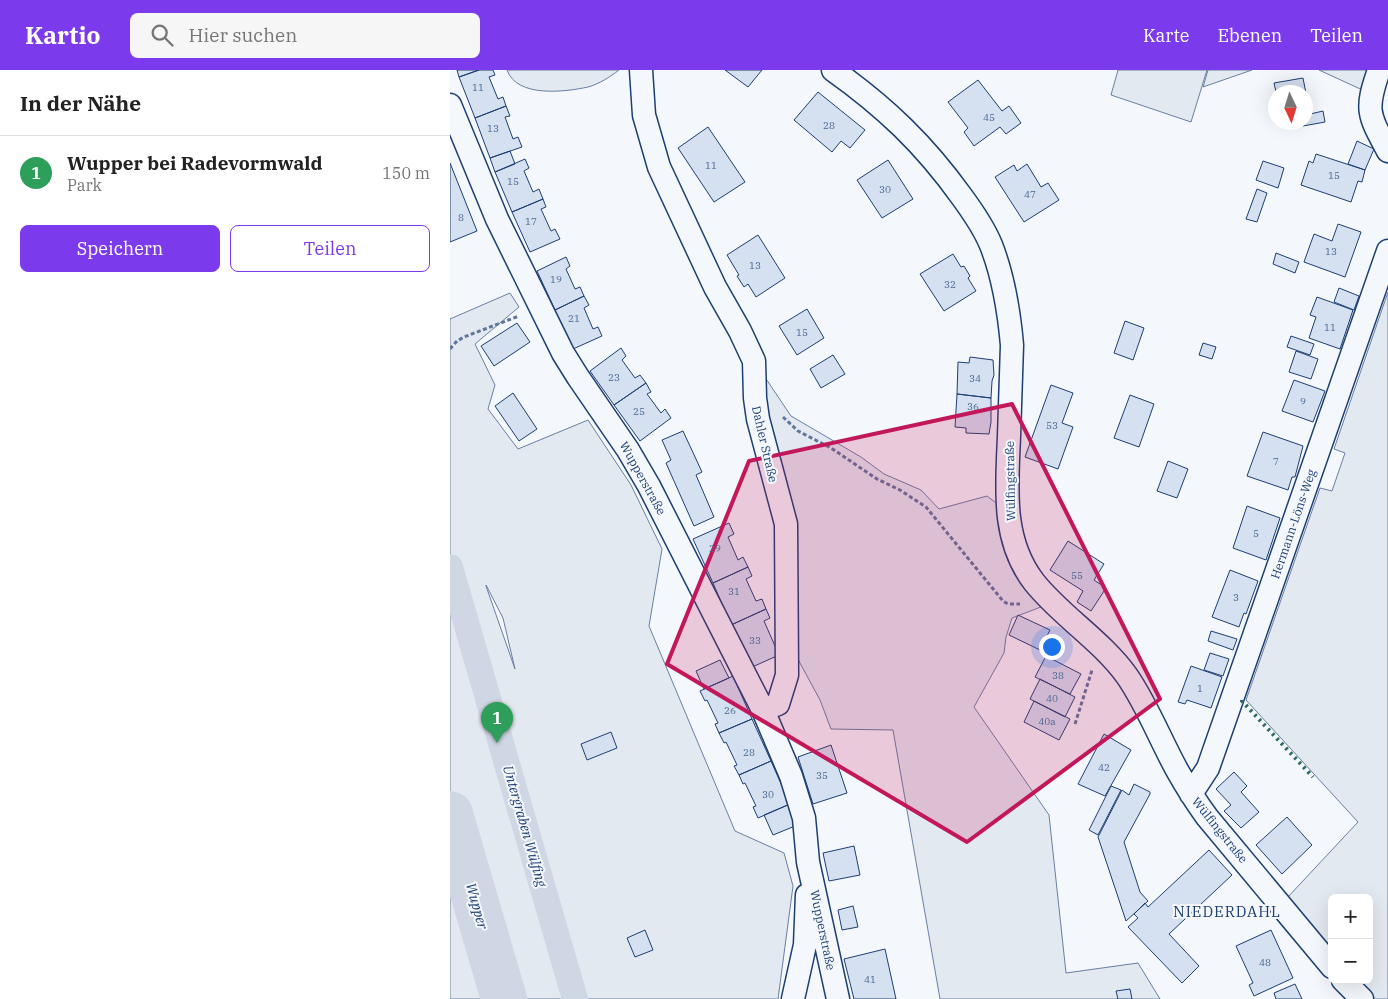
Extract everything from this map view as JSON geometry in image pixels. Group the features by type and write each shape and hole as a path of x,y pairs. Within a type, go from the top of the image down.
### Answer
{"street":[{"name":"Dahler Straße","path":"641,70 644,115 659,167 714,287 740,331 754,361 755,398 758,419 786,524 787,675 778,704 763,710"},
{"name":"Wülfingstraße","path":"832,70 885,109 906,130 951,182 984,230 991,244 1004,290 1011,331 1007,498 1012,536 1021,561 1033,580 1099,646 1135,688 1191,794 1207,817 1328,962"},
{"path":"1379,70 1370,95 1370,108 1373,122 1388,151"},
{"name":"Wupperstraße","path":"450,105 486,194 540,308 571,367 628,450 649,486 763,710 791,776 806,832 808,862 804,945 793,999"},
{"name":"Hermann-Löns-Weg","path":"1191,794 1208,768 1388,251"},
{"name":"Wupperstraße","path":"808,862 838,999"},
{"path":"1347,984 1362,999"}],"path":[{"path":"450,349 464,337 540,308"},
{"path":"778,412 798,430 831,448 877,479 900,490 926,508 1003,601 1008,604 1054,602"},
{"path":"1075,724 1099,646"}],"highlighted area":[{"path":"1012,404 1160,699 967,842 667,664 749,461"}],"shaded area":[{"path":"507,70 619,70 592,86 578,89 543,91 521,85 512,79"},
{"path":"1118,70 1207,70 1191,122 1111,95"},
{"path":"1208,70 1252,70 1203,87"},
{"path":"1319,70 1377,70 1369,93"},
{"path":"1388,292 1388,999 1371,999 1356,984 1373,984 1373,894 1328,894 1328,952 1287,898 1358,822 1246,700 1320,488 1332,491 1345,453 1334,449"},
{"path":"510,293 519,307 475,344 495,385 488,409 518,449 588,420 631,485 662,549 649,626 735,831 784,853 793,886 778,999 450,999 450,319","holes":["486,585 503,618 515,669"]},
{"path":"754,361 791,416 861,457 884,474 921,490 939,509 987,496 1008,512 1054,602 1012,618 1006,637 1004,653 974,707 1049,815 1066,973 1138,963 1160,999 940,999 893,730 831,729 820,700 787,639 786,524"}],"building":[{"path":"457,70 479,70 459,77"},
{"path":"479,70 493,70 495,75 489,77 498,99 503,97 506,106 475,118 459,77"},
{"path":"725,70 762,70 748,87"},
{"path":"1303,78 1304,85 1274,85 1274,83"},
{"path":"978,80 1002,111 1009,106 1021,123 1006,134 1000,127 974,146 964,132 968,128 948,102"},
{"path":"818,92 865,130 850,148 841,141 832,152 794,120"},
{"path":"506,106 510,116 505,117 513,139 518,137 522,147 490,158 475,118"},
{"path":"1323,111 1325,122 1313,124 1313,113"},
{"path":"708,127 745,182 714,202 678,148"},
{"path":"1357,141 1374,149 1365,170 1348,164"},
{"path":"510,151 515,164 495,172 490,158"},
{"path":"1316,154 1365,170 1362,182 1358,181 1351,202 1301,185 1309,161 1313,163"},
{"path":"525,159 529,168 524,171 533,192 539,189 543,199 512,212 495,172"},
{"path":"888,160 913,199 882,218 857,180"},
{"path":"1263,161 1284,168 1278,188 1256,180"},
{"path":"450,163 477,231 450,242"},
{"path":"1027,164 1041,187 1048,183 1059,200 1024,222 995,177 1014,165 1017,171"},
{"path":"1257,189 1267,193 1257,222 1246,219"},
{"path":"543,199 546,207 541,209 551,231 555,229 560,239 530,252 512,212"},
{"path":"1338,224 1361,232 1345,277 1304,262 1314,234 1332,241"},
{"path":"758,235 785,278 756,297 748,284 744,287 727,255"},
{"path":"1276,253 1299,262 1295,273 1273,264"},
{"path":"953,254 961,267 964,266 970,276 968,278 976,291 944,311 920,274"},
{"path":"566,257 570,266 566,269 575,289 580,287 584,296 555,310 537,271"},
{"path":"1339,288 1359,296 1354,310 1334,302"},
{"path":"584,296 589,305 584,308 593,329 598,327 602,336 573,349 555,310"},
{"path":"1317,297 1353,310 1340,349 1309,338 1316,317 1310,315"},
{"path":"807,309 824,338 797,355 779,326"},
{"path":"1125,321 1144,328 1133,360 1114,353"},
{"path":"517,323 530,342 494,366 481,346"},
{"path":"1291,336 1314,344 1310,355 1287,347"},
{"path":"1203,343 1216,347 1212,359 1199,355"},
{"path":"621,348 626,356 622,360 635,378 640,375 646,383 614,405 590,371"},
{"path":"1296,351 1318,359 1311,379 1289,372"},
{"path":"833,355 845,374 821,388 810,369"},
{"path":"970,357 993,360 994,375 991,398 957,394 958,362 969,363"},
{"path":"1294,380 1325,391 1313,422 1282,411"},
{"path":"646,383 651,392 647,394 661,413 665,409 671,418 640,441 614,405"},
{"path":"1051,385 1073,393 1062,423 1073,427 1058,469 1025,457"},
{"path":"513,393 537,429 519,441 495,406"},
{"path":"957,394 991,398 989,434 966,433 966,428 955,427"},
{"path":"1130,395 1154,404 1139,447 1114,438"},
{"path":"683,431 702,472 696,475 714,517 694,526 666,463 671,460 662,440"},
{"path":"1263,432 1303,446 1295,477 1292,477 1288,490 1247,476"},
{"path":"1168,461 1188,469 1177,498 1157,491"},
{"path":"1247,506 1280,518 1266,560 1233,548"},
{"path":"729,523 734,534 728,537 738,560 743,557 748,567 713,583 693,539"},
{"path":"1068,541 1104,564 1094,580 1106,588 1091,611 1077,602 1083,591 1050,570"},
{"path":"748,567 752,576 746,579 756,601 762,599 766,609 731,625 713,583"},
{"path":"1230,570 1258,581 1246,614 1244,613 1239,627 1212,617"},
{"path":"766,609 770,618 764,621 779,655 750,668 731,625"},
{"path":"1018,615 1050,630 1040,650 1009,635"},
{"path":"1211,631 1237,639 1233,650 1208,641"},
{"path":"1210,653 1229,659 1223,676 1204,670"},
{"path":"1046,656 1081,674 1070,694 1035,677"},
{"path":"720,660 729,678 704,689 696,671"},
{"path":"1191,666 1222,677 1211,708 1187,700 1185,704 1178,702"},
{"path":"733,676 752,719 719,733 715,724 718,723 707,700 705,701 700,691"},
{"path":"1040,679 1075,697 1065,717 1030,699"},
{"path":"1034,701 1070,719 1059,740 1024,722"},
{"path":"752,719 771,761 739,775 734,766 737,765 726,742 724,743 719,733"},
{"path":"611,732 617,748 587,760 581,744"},
{"path":"1104,734 1131,750 1105,796 1078,784"},
{"path":"831,745 847,793 813,804 798,757"},
{"path":"771,761 790,804 758,818 753,807 756,806 739,775"},
{"path":"1234,772 1247,786 1241,792 1259,812 1241,828 1224,811 1231,805 1216,789"},
{"path":"1134,784 1150,792 1150,794 1124,842 1140,892 1148,901 1126,921 1098,837 1122,790 1129,795"},
{"path":"1111,786 1121,790 1098,835 1089,830"},
{"path":"790,804 800,824 773,835 764,815"},
{"path":"1287,817 1312,845 1282,874 1256,845"},
{"path":"854,846 860,875 829,881 823,853"},
{"path":"1209,850 1232,875 1169,934 1199,966 1182,983 1128,927 1138,918 1134,914 1145,903 1148,907"},
{"path":"853,906 858,927 842,930 838,910"},
{"path":"645,930 653,950 635,957 627,938"},
{"path":"1271,930 1293,978 1254,996 1249,985 1253,983 1236,946"},
{"path":"885,949 896,999 854,999 844,959"},
{"path":"1295,984 1302,999 1276,999 1274,993"},
{"path":"1130,989 1132,999 1118,999 1116,991"}],"waterway":[{"name":"Untergraben Wülfing","path":"450,567 575,999"},
{"name":"Wupper","path":"450,814 504,999"}],"hedge":[{"path":"1242,700 1313,777"}],"place":[{"name":"Wupper bei Radevormwald","path":"497,743"}],"district":[{"name":"NIEDERDAHL","path":"1227,911"}]}
